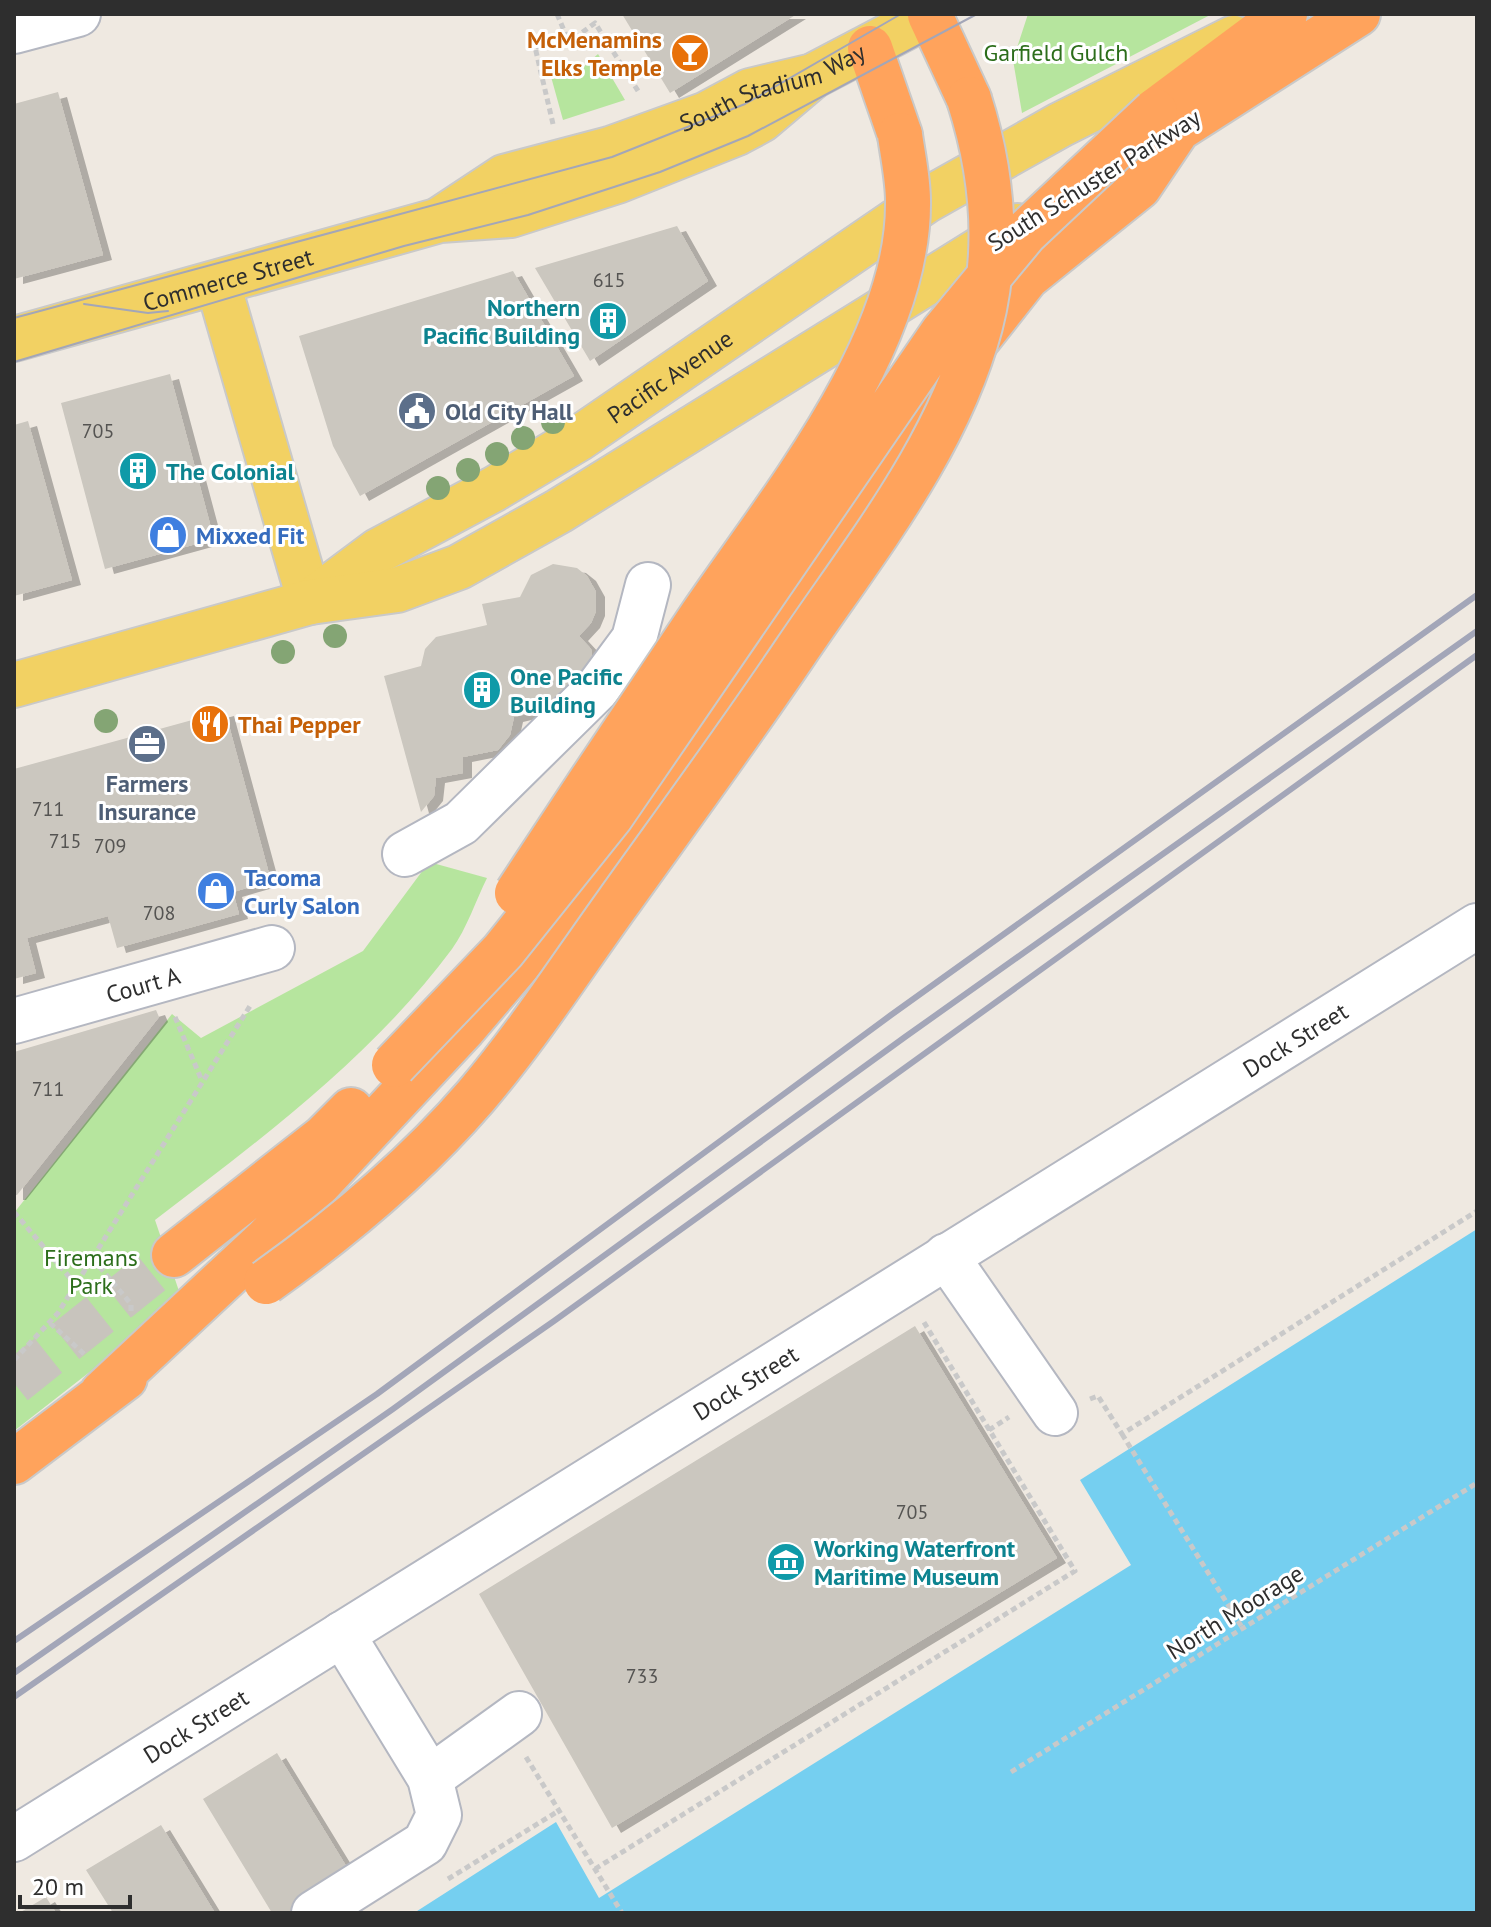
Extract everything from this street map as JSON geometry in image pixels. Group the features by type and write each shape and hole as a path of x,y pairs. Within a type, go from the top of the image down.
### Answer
{"highway":[{"path":"98,1378 266,1282 374,1199 478,1094 740,733 920,466 954,402 968,364 981,324 991,256 989,173 969,99 930,14"},
{"path":"174,1255 244,1203 324,1137 503,951 629,793 943,332 1025,233 1166,120 1283,14"},
{"name":"South Schuster Parkway","path":"1166,120 1358,14"},
{"path":"394,1065 508,906 799,475 858,375 886,309 905,237 908,204 900,135 870,48"},
{"path":"14,1462 98,1378 267,1239 474,1016 584,887 793,595 896,443 992,318 1027,277 1139,187 1166,120"}],"main road":[{"name":"South Stadium Way","path":"610,149 707,114 750,91 813,76 930,14"},
{"name":"Pacific Avenue","path":"310,602 378,551 494,489 578,439 862,243 1008,153 1283,14"},
{"name":"Commerce Street","path":"14,339 440,220 511,215 617,181 737,133 761,120 813,76"},
{"name":"South Schuster Parkway","path":"828,343 1166,120"},
{"name":"Commerce Street","path":"440,220 504,177 610,149"},
{"path":"218,284 233,347 310,602"},
{"name":"Pacific Avenue","path":"14,685 310,602 397,590 459,567 559,511 828,343"}],"street":[{"path":"14,31 78,14"},
{"path":"405,854 461,823 597,689 634,639 648,585"},
{"name":"Dock Street","path":"14,1839 1477,926"},
{"name":"Court A","path":"14,1021 272,948"},
{"path":"946,1256 1055,1413"},
{"path":"314,1913 425,1843 439,1815 430,1778 342,1634"},
{"path":"430,1778 512,1719"}],"path":[{"path":"557,14 569,42"},
{"path":"551,114 535,47 569,42 595,23 634,85"},
{"path":"14,1360 50,1323 76,1285 250,1006"},
{"path":"174,1015 202,1082"},
{"path":"1122,1434 1477,1211"},
{"path":"14,1212 76,1285"},
{"path":"93,1259 131,1304 131,1319"},
{"path":"595,1869 1075,1571 916,1309"},
{"path":"50,1323 98,1378"},
{"path":"1055,1413 1098,1396 1243,1629"},
{"name":"North Moorage","path":"1011,1772 1477,1483"},
{"path":"512,1719 560,1810 622,1913"},
{"path":"444,1881 560,1810"}],"green space":[{"name":"Garfield Gulch","path":"1028,14 1212,14 1022,113 1013,60"},
{"path":"598,54 625,100 563,120 550,73 581,69"},
{"name":"Firemans Park","path":"429,862 487,878 452,949 421,988 351,1061 235,1159 155,1220 182,1300 14,1431 14,1213 172,1014 201,1038 363,951"}],"water":[{"path":"1477,1229 1477,1913 414,1913 556,1822 599,1898 1131,1565 1080,1480"}],"building":[{"name":"McMenamins Elks Temple","path":"622,14 797,14 670,93"},
{"path":"58,92 103,255 14,279 14,104"},
{"name":"Northern Pacific Building","path":"677,226 708,281 590,361 535,268"},
{"name":"Old City Hall","path":"513,271 574,376 360,496 333,446 299,336"},
{"name":"The Colonial","path":"170,374 214,539 105,569 61,403"},
{"path":"28,421 72,580 14,596 14,425"},
{"name":"One Pacific Building","path":"553,564 577,568 587,576 596,592 596,611 591,623 579,636 591,649 593,661 569,704 514,717 510,735 498,750 463,757 463,773 436,778 434,796 421,812 384,676 421,666 425,649 436,637 487,625 482,604 520,597 531,575"},
{"path":"225,711 271,881 233,892 239,914 117,948 108,916 27,938 36,973 14,979 14,769"},
{"path":"156,1010 159,1017 14,1195 14,1052"},
{"path":"915,1326 1057,1558 612,1828 479,1594"},
{"path":"277,1753 351,1874 287,1913 272,1913 203,1799"},
{"path":"161,1825 215,1913 113,1913 86,1870"},
{"path":"46,1897 56,1913 19,1913"}],"tunnel":[{"path":"14,1383 174,1255"}],"tram line":[{"path":"14,318 612,157 745,104 901,14"},
{"path":"14,362 404,246 528,215 660,172 748,136 977,14"},
{"path":"84,304 148,313 168,311"}],"railway":[{"path":"14,1641 377,1394 891,1015 1477,595"},
{"path":"14,1673 393,1409 905,1037 1477,631"},
{"path":"14,1697 554,1321 1477,655"}],"place":[{"name":"McMenamins Elks Temple","path":"690,53"},
{"name":"Northern Pacific Building","path":"608,321"},
{"name":"Old City Hall","path":"417,411"},
{"name":"The Colonial","path":"138,471"},
{"name":"Mixxed Fit","path":"168,535"},
{"name":"One Pacific Building","path":"482,690"},
{"name":"Thai Pepper","path":"210,724"},
{"name":"Farmers Insurance","path":"147,744"},
{"name":"Tacoma Curly Salon","path":"216,891"},
{"name":"Working Waterfront Maritime Museum","path":"786,1562"}]}
